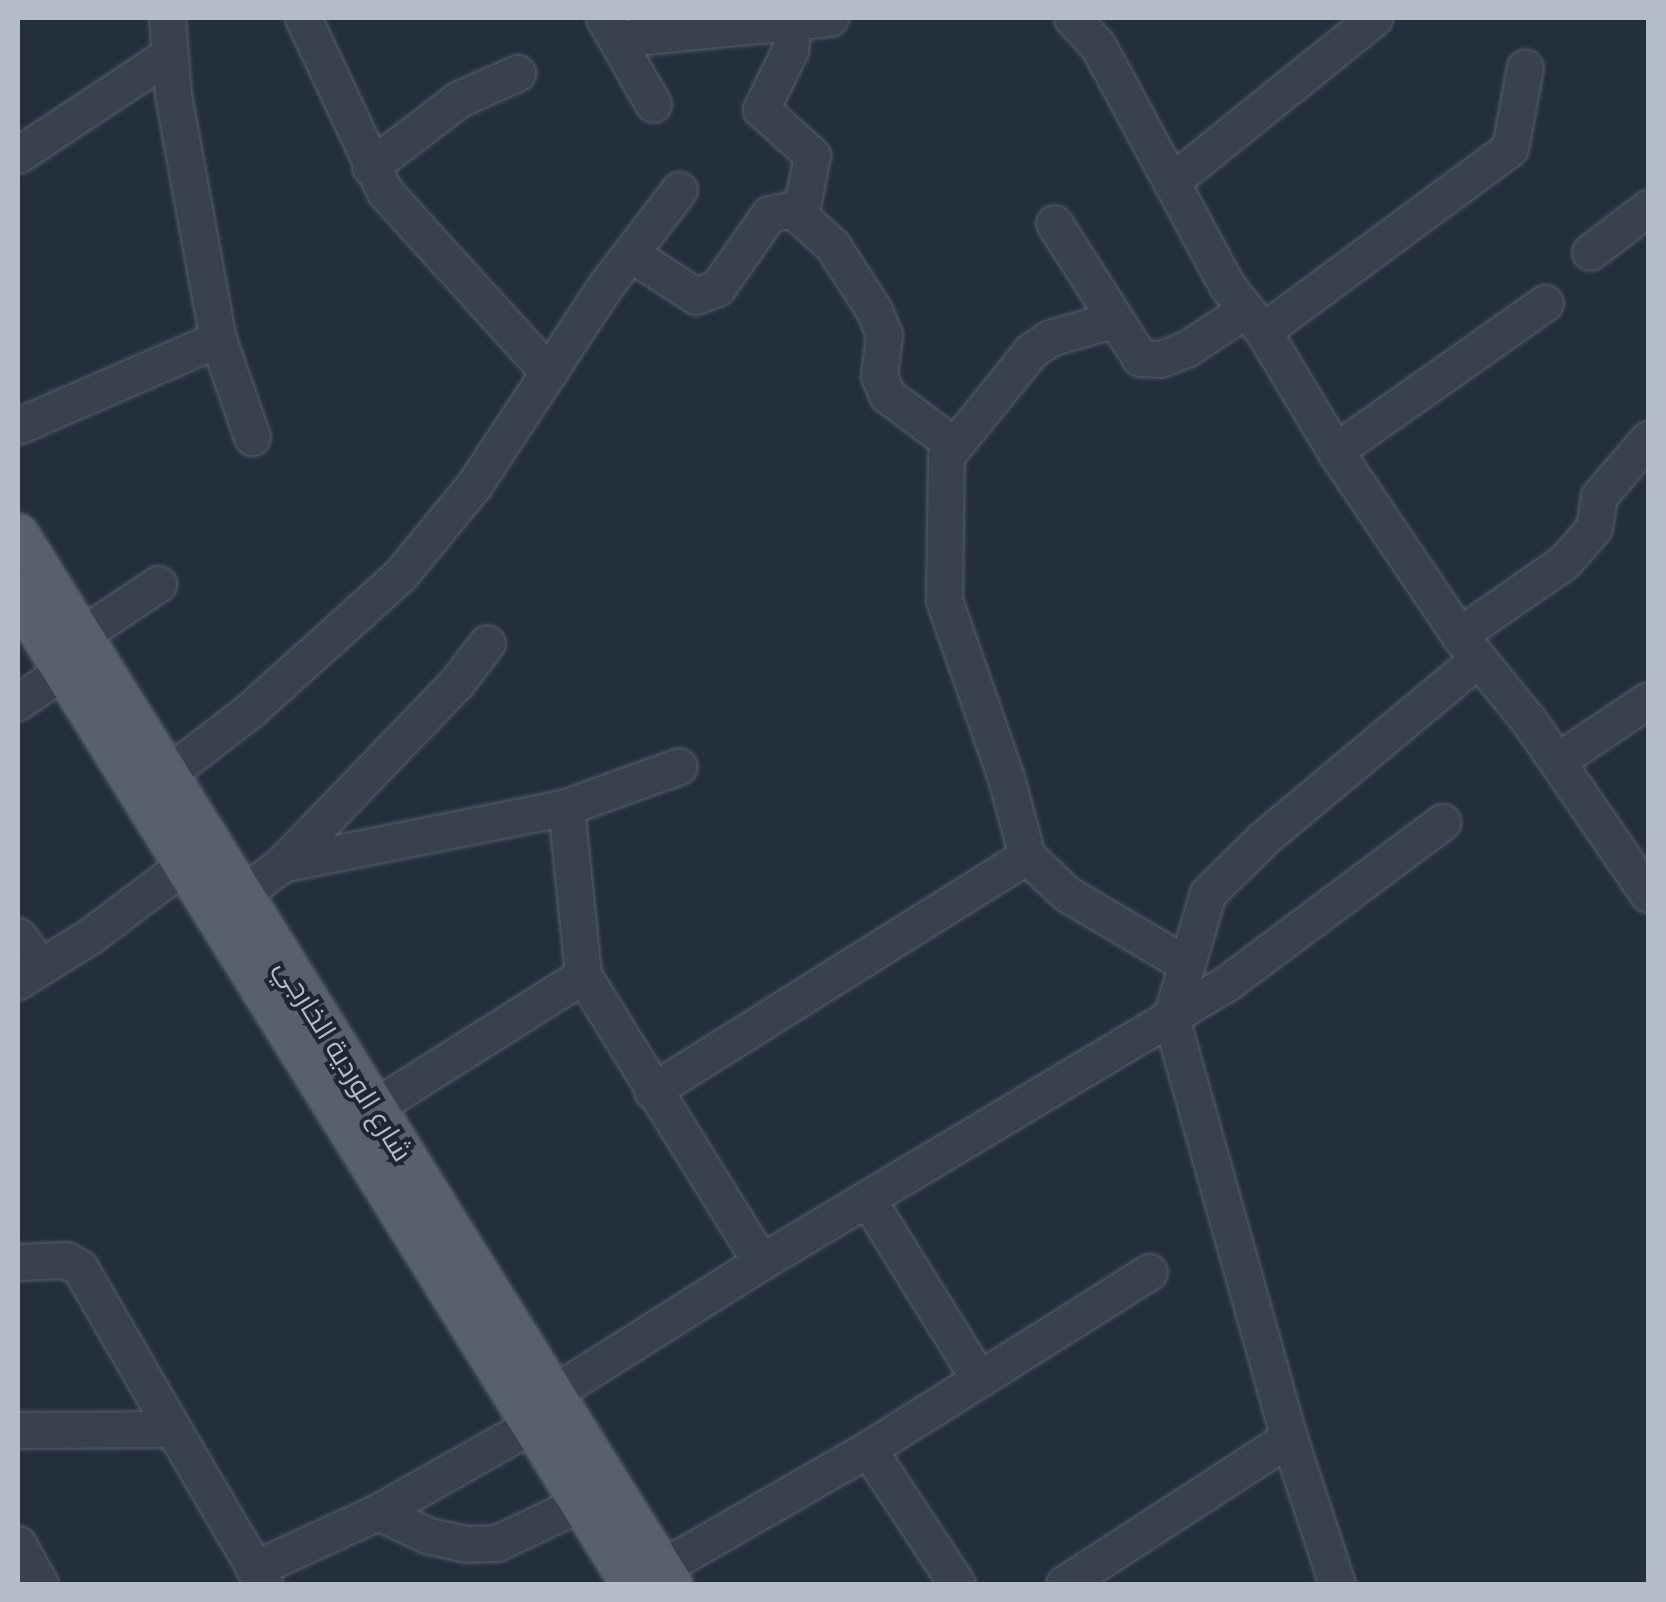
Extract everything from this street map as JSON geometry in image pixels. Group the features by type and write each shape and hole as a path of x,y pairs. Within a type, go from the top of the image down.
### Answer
{"main road":[{"name":"شارع الوردية الخارجي","path":"18,536 72,654 182,866 430,1230 542,1410 655,1579"},
{"name":"شارع الوردية الخارجي","path":"18,596 72,654 166,775 373,1108 430,1230"},
{"name":"شارع الوردية الخارجي","path":"542,1410 581,1502 655,1579"}],"street":[{"path":"167,18 172,95 218,338 252,437"},
{"path":"303,18 370,167 434,249 550,373"},
{"path":"653,104 610,28 830,18"},
{"path":"1072,18 1098,46 1171,182 1335,451 1468,647 1557,761 1648,894"},
{"path":"1171,182 1374,18"},
{"path":"792,20 790,50 761,109 812,155 800,216"},
{"path":"18,155 170,54"},
{"path":"1054,223 1112,320 1140,358 1160,359 1253,321 1510,148 1525,67"},
{"path":"370,167 458,99 518,73"},
{"path":"166,775 249,711 400,575 474,485 606,284 679,190"},
{"path":"1590,252 1648,208"},
{"path":"631,254 696,296 717,288 769,214 792,209 832,245 874,310 884,334 879,376 886,394 954,445"},
{"path":"1335,451 1545,302"},
{"path":"1112,320 1050,338 1031,351 946,456 944,600 1006,778 1026,856 1067,894 1186,964"},
{"path":"18,426 218,338"},
{"path":"1337,1584 1289,1438 1171,1017 1208,893 1468,647 1564,562 1594,528 1599,496 1648,438"},
{"path":"18,702 158,584"},
{"path":"241,895 282,864 457,682 487,643"},
{"path":"1557,761 1648,700"},
{"path":"282,864 566,807 679,766"},
{"path":"566,807 584,975 652,1091 761,1262"},
{"path":"18,1262 66,1260 80,1268 259,1577 378,1512 542,1410 761,1262 1227,983 1442,822"},
{"path":"652,1091 1026,856"},
{"path":"18,936 29,974 182,866"},
{"path":"373,1108 584,975"},
{"path":"868,1200 979,1379"},
{"path":"655,1579 1150,1272"},
{"path":"18,1430 173,1429"},
{"path":"1064,1584 1289,1438"},
{"path":"868,1448 957,1584"},
{"path":"378,1512 429,1536 466,1544 497,1543 581,1502"},
{"path":"18,1544 40,1584"}]}
